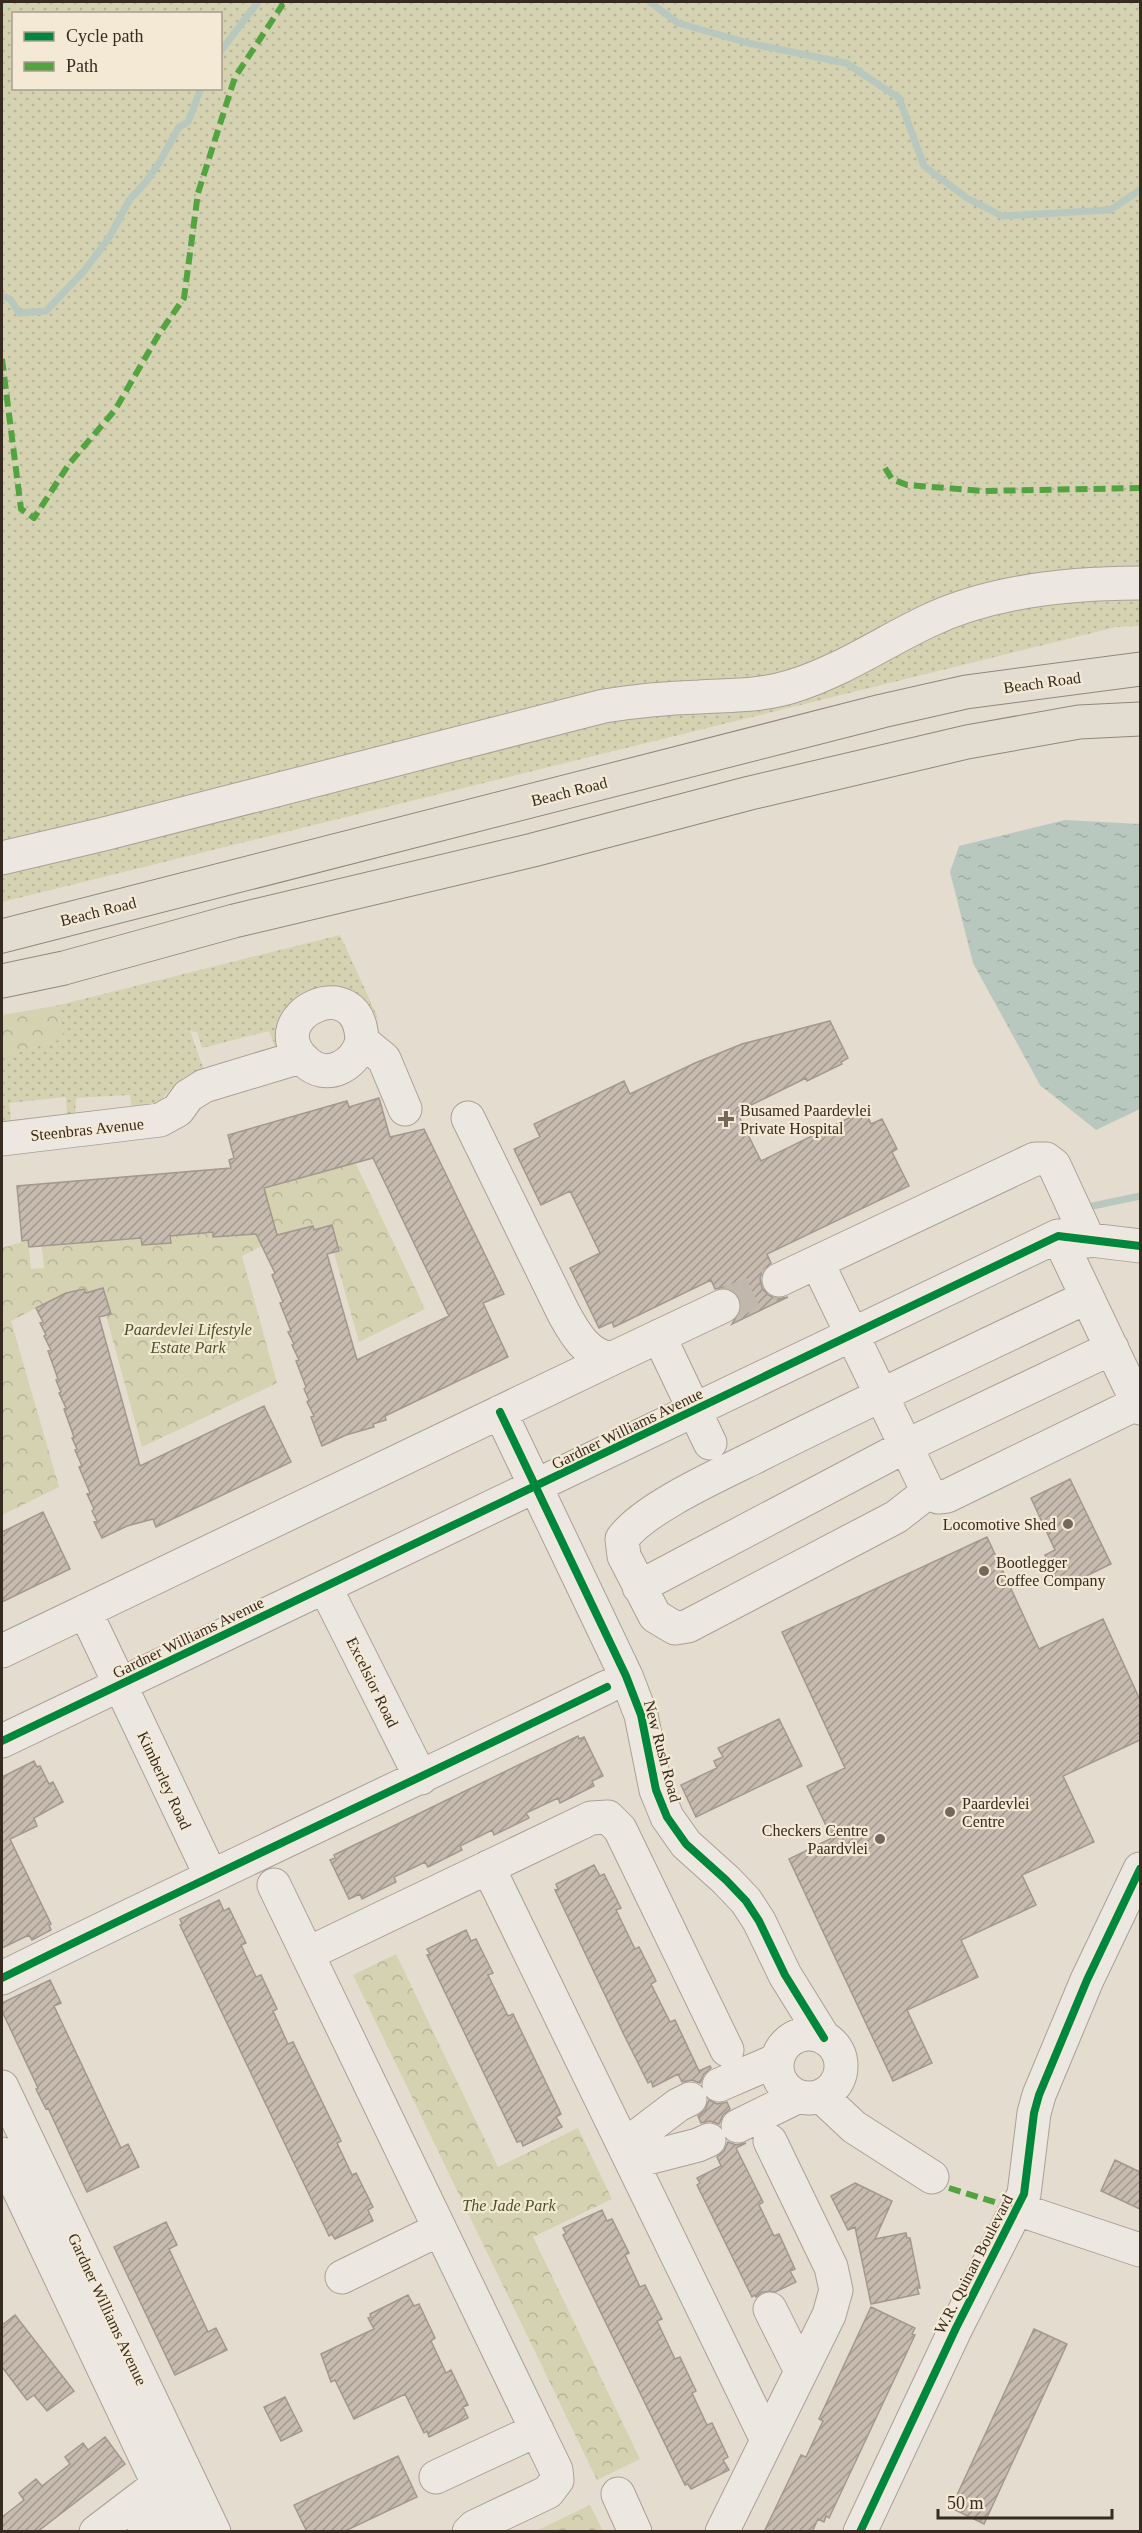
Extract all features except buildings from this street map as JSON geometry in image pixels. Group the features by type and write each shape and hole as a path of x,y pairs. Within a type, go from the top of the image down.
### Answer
{"main road":[{"name":"Beach Road","path":"2,936 882,711 966,692 1140,669"},
{"path":"2,981 64,968 246,918 533,850 750,793 945,748 1079,722 1140,719"}],"street":[{"path":"2,858 604,706 634,701 752,694 790,687 825,675 928,621 973,604 1035,591 1113,583 1140,583"},
{"path":"320,1003 341,1005 351,1011 362,1030 362,1041 353,1059 337,1070 317,1069 300,1057 293,1036 295,1025 309,1007 320,1003"},
{"path":"362,1041 384,1059 405,1109"},
{"name":"Steenbras Avenue","path":"2,1139 160,1120 178,1110 188,1096 204,1086 300,1057"},
{"path":"468,1118 575,1334 600,1357 611,1359"},
{"path":"779,1280 817,1262 1035,1159 1046,1159 1054,1165 1087,1297 1139,1405 947,1496 938,1497 928,1492 817,1262"},
{"path":"1073,1239 1140,1246"},
{"name":"Gardner Williams Avenue","path":"2,1741 852,1335 1073,1239"},
{"path":"928,1492 897,1517 688,1626 675,1628 655,1616 624,1556 622,1539 631,1526 722,1474 1087,1297"},
{"path":"2,1651 723,1306"},
{"path":"659,1336 710,1443"},
{"path":"639,1587 906,1446 1112,1348"},
{"name":"New Rush Road","path":"500,1412 626,1676 640,1715 651,1759 652,1775 661,1805 686,1844 746,1901 785,1975 798,2046 779,2075 784,2085 820,2088 862,2119 878,2142 932,2177"},
{"name":"Excelsior Road","path":"325,1587 421,1778"},
{"name":"Kimberley Road","path":"84,1611 211,1876"},
{"path":"2,1978 607,1687"},
{"path":"307,1954 591,1818 608,1817 620,1829 727,2050"},
{"path":"488,1867 767,2440"},
{"name":"W.R. Quinan Boulevard","path":"860,2532 956,2328 1017,2209 1027,2182 1034,2113 1039,2095 1087,1980 1140,1869"},
{"path":"274,1885 556,2470 557,2480 548,2492 474,2527 470,2532"},
{"path":"628,2154 678,2105 798,2046"},
{"name":"New Rush Road","path":"798,2046 838,2052 820,2088"},
{"name":"Gardner Williams Avenue","path":"2,2087 172,2478 177,2524"},
{"path":"738,2126 820,2088"},
{"path":"628,2154 698,2145 709,2140"},
{"path":"722,2532 834,2303 835,2278 770,2141"},
{"name":"Gardner Williams Avenue","path":"2,2154 42,2260 172,2478 214,2532"},
{"path":"1017,2209 1140,2250"},
{"path":"342,2277 440,2229"},
{"path":"770,2309 801,2371"},
{"path":"436,2477 537,2430"},
{"path":"96,2532 172,2478"},
{"path":"618,2494 636,2532"},
{"path":"144,2532 177,2524"}],"green space":[{"path":"2,2 1140,2 1140,626 1116,627 2,902"},
{"path":"340,935 379,1020 350,993 281,1040 276,1048 269,1031 202,1048 197,1032 190,1031 204,1070 171,1089 152,1109 132,1112 130,1095 76,1098 75,1116 67,1117 66,1097 9,1103 11,1119 2,1123 2,1057 65,1038 55,1006"},
{"path":"55,1006 65,1038 2,1057 2,1015"},
{"name":"Paardevlei Lifestyle Estate Park","path":"355,1162 425,1309 359,1342 334,1253 339,1251 332,1225 314,1230 312,1226 295,1230 242,1256 277,1383 142,1447 106,1315 110,1314 103,1288 86,1293 84,1289 47,1303 11,1321 59,1487 2,1515 2,1248 28,1240 31,1269 44,1268 42,1246 141,1238 142,1245 171,1242 170,1236 213,1232 214,1237 237,1235 264,1188"},
{"name":"The Jade Park","path":"396,1954 498,2167 578,2128 612,2199 533,2237 640,2459 597,2480 353,1975"},
{"path":"590,2505 603,2531 536,2531"}],"water":[{"path":"1065,820 1140,824 1140,1109 1096,1130 1040,1085 973,963 950,872 959,846"}],"waterway":[{"path":"222,49 258,2"},
{"path":"650,2 678,23 748,43 846,63 899,98 924,166 967,198 1002,216 1110,210 1140,190"},
{"path":"2,296 10,299 19,313 46,311 85,270 110,236 130,199 159,163 179,127 188,122 200,90"},
{"path":"1088,1207 1140,1196"}],"tunnel":[{"path":"723,1306 779,1280"}],"marked path":[{"path":"2,359 21,509 34,518 69,464 115,410 159,334 184,298 198,193 235,77 283,4 288,2"},
{"path":"885,468 892,479 907,485 984,491 1140,488"},
{"path":"949,2188 1017,2209"}],"cycle path":[{"path":"2,1741 1058,1236 1140,1246"},
{"path":"500,1412 626,1676 641,1715 656,1790 667,1817 686,1844 746,1901 759,1921 785,1975 824,2038"},
{"path":"2,1978 607,1687"},
{"path":"860,2532 956,2328 1024,2194 1034,2113 1039,2095 1087,1980 1140,1869"}],"place":[{"name":"Busamed Paardevlei Private Hospital","path":"726,1119"},
{"name":"Locomotive Shed","path":"1068,1524"},
{"name":"Bootlegger Coffee Company","path":"984,1571"},
{"name":"Paardevlei Centre","path":"950,1812"},
{"name":"Checkers Centre Paardvlei","path":"880,1839"}]}
